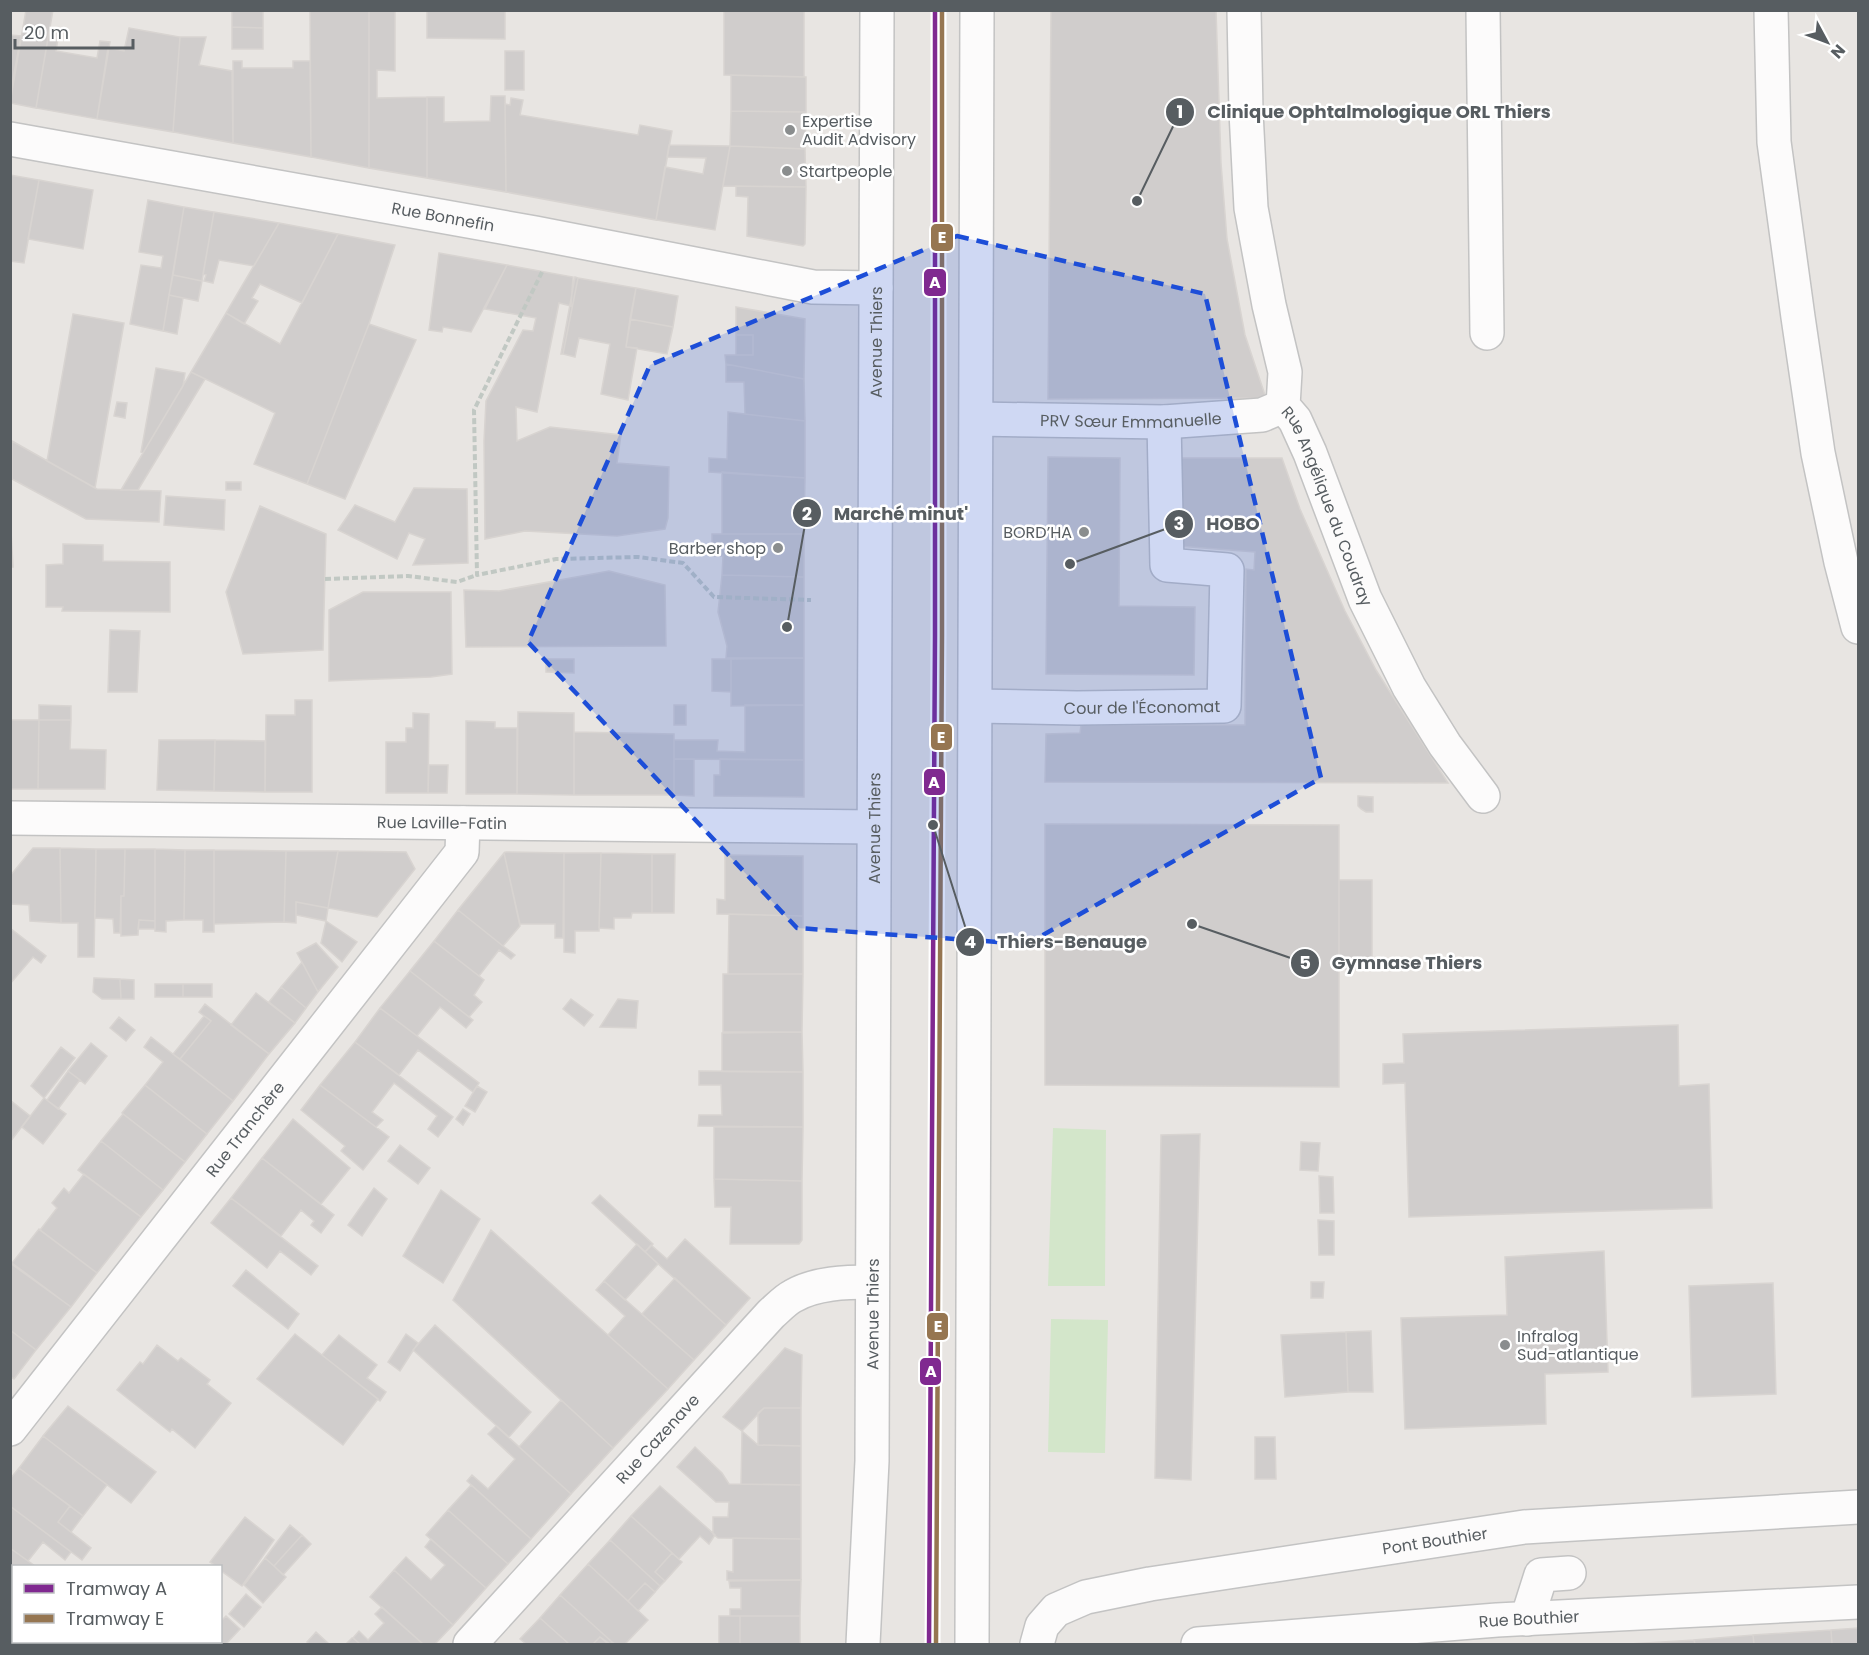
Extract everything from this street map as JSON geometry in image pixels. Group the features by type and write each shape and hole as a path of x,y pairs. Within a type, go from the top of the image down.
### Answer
{"street":[{"name":"Avenue Thiers","path":"863,1644 872,1461 877,10"},
{"path":"972,1644 977,10"},
{"name":"Rue Angélique du Coudray","path":"1244,10 1251,208 1269,306 1285,372 1283,406 1295,420 1310,453 1365,599 1409,687 1445,745 1483,796"},
{"path":"1483,10 1486,333"},
{"path":"1771,10 1774,142 1796,306 1818,453 1841,562 1858,627"},
{"name":"Rue Bonnefin","path":"10,139 549,236 813,287 876,288"},
{"name":"PRV Sœur Emmanuelle","path":"977,419 1164,422 1262,415 1283,406"},
{"name":"Cour de l'Économat","path":"976,706 1077,708 1224,706 1227,570 1167,565 1164,422"},
{"name":"Rue Laville-Fatin","path":"10,818 873,827"},
{"name":"Rue Tranchère","path":"10,1429 462,852 463,823"},
{"name":"Rue Cazenave","path":"471,1644 771,1314 791,1297 807,1289 851,1282 872,1282"},
{"name":"Pont Bouthier","path":"1037,1644 1042,1626 1056,1611 1086,1597 1263,1566 1524,1527 1858,1507"},
{"path":"1507,1628 1541,1575 1569,1573"},
{"name":"Rue Bouthier","path":"1198,1644 1507,1628 1858,1602"}],"path":[{"path":"477,575 474,410 542,271 549,236"},
{"path":"325,579 408,576 457,582 477,575 556,559 638,556 683,563 714,597 811,600"}],"highlighted area":[{"path":"957,236 1205,294 1321,778 1027,944 797,928 528,642 650,365"}],"green space":[{"path":"1053,1128 1106,1130 1105,1286 1048,1286"},
{"path":"1051,1319 1108,1320 1105,1453 1048,1452"}],"building":[{"path":"26,10 53,10 36,108 10,103"},
{"path":"232,10 263,10 263,28 232,27"},
{"path":"310,10 369,10 369,168 311,157"},
{"path":"369,10 395,10 395,71 377,70 377,98 427,97 427,178 369,168"},
{"path":"427,10 505,10 505,39 427,38"},
{"path":"724,10 804,10 804,77 724,75"},
{"path":"1051,10 1216,10 1221,163 1227,239 1245,335 1266,398 1048,399"},
{"path":"232,27 263,28 263,49 232,49"},
{"path":"129,28 180,37 173,132 97,119 108,48 124,51"},
{"path":"49,32 59,33 56,51 97,58 100,41 110,42 97,119 36,108"},
{"path":"10,35 21,36 10,95"},
{"path":"180,37 206,37 199,65 232,71 233,143 173,132"},
{"path":"505,51 524,51 524,90 505,90"},
{"path":"233,61 242,61 242,68 293,68 293,61 310,61 311,157 233,143"},
{"path":"731,75 806,77 806,112 731,111"},
{"path":"491,96 505,96 506,192 427,178 427,97 444,97 444,122 490,121"},
{"path":"511,98 523,100 520,115 638,135 640,125 672,131 656,220 506,192 505,104 510,105"},
{"path":"731,111 806,112 805,149 730,146"},
{"path":"669,145 730,146 715,230 656,220 665,167 703,174 706,158 667,157"},
{"path":"730,146 805,149 806,187 723,186"},
{"path":"10,175 39,180 24,263 10,261"},
{"path":"39,180 93,190 83,249 28,239"},
{"path":"736,186 806,187 805,244 803,246 747,236 748,197 736,196"},
{"path":"148,200 184,207 163,331 130,324 141,265 161,268 163,256 139,252"},
{"path":"184,207 214,212 202,281 173,275"},
{"path":"214,212 279,223 254,266 219,260 213,283 204,281 206,275 203,274"},
{"path":"279,223 338,234 302,303 260,284 252,298 258,301 244,324 226,313"},
{"path":"338,234 395,245 369,324 307,484 254,464 275,413 191,372 226,313 280,344"},
{"path":"439,253 507,265 471,332 443,327 442,332 429,330"},
{"path":"507,265 573,277 571,306 559,303 537,412 516,407 517,441 550,427 621,435 617,463 669,467 668,518 665,529 617,536 525,531 485,539 486,401 523,330 533,331 536,318 485,309"},
{"path":"173,275 202,281 198,301 169,295"},
{"path":"575,277 578,278 563,354 561,354"},
{"path":"578,278 636,288 626,347 637,348 628,400 601,394 610,344 579,338 575,357 563,354"},
{"path":"636,288 678,296 673,327 630,319"},
{"path":"169,295 183,298 177,334 163,331"},
{"path":"736,307 805,319 804,379 726,364 725,355 753,355 753,335 736,335"},
{"path":"73,314 124,323 95,488 47,461"},
{"path":"630,319 673,327 667,354 626,347"},
{"path":"369,324 416,340 345,499 307,484"},
{"path":"736,335 753,335 753,355 736,355"},
{"path":"726,364 804,379 805,421 745,414 744,382 726,382"},
{"path":"156,368 185,373 183,386 143,453 141,452"},
{"path":"191,372 205,379 138,490 121,490"},
{"path":"117,402 127,403 125,418 114,416"},
{"path":"728,412 805,421 805,478 709,472 709,458 727,459"},
{"path":"12,441 97,489 161,491 159,522 86,519 12,479"},
{"name":"BORD’HA","path":"1048,457 1120,458 1119,606 1195,607 1194,675 1046,674"},
{"path":"1177,458 1282,458 1300,509 1345,611 1376,670 1448,783 1045,782 1046,734 1080,733 1081,725 1245,725 1246,569 1254,570 1255,552 1178,546"},
{"path":"722,472 805,478 804,534 722,534"},
{"path":"226,482 241,482 241,490 226,490"},
{"path":"414,488 467,489 468,563 413,565 425,539 409,533 397,559 338,530 355,505 395,522"},
{"path":"166,496 225,500 224,530 164,525"},
{"path":"260,506 326,534 323,650 243,654 226,592"},
{"path":"10,513 13,567 10,567"},
{"path":"712,534 804,534 804,577 722,575 723,556 712,556"},
{"path":"63,544 103,545 103,561 170,562 170,612 62,611 63,607 46,607 46,565 63,564"},
{"path":"609,571 665,585 666,646 466,647 464,590 499,591"},
{"path":"722,575 804,577 804,658 726,658 727,646 718,612"},
{"path":"363,592 451,592 452,674 431,677 329,681 329,610"},
{"path":"110,630 140,631 137,692 108,692"},
{"path":"804,658 804,705 731,706 731,659"},
{"path":"546,659 574,659 574,673 546,672"},
{"path":"712,659 731,659 731,692 712,691"},
{"path":"295,700 312,700 312,792 265,792 266,715 295,715"},
{"path":"39,705 71,706 71,720 39,720"},
{"path":"674,705 686,705 686,725 674,725"},
{"path":"745,705 804,705 804,760 674,759 674,740 718,740 717,751 745,752"},
{"path":"518,712 574,713 574,795 517,794"},
{"path":"413,713 429,714 428,793 386,793 386,742 406,742 406,728 413,728"},
{"path":"10,720 39,720 38,789 10,789"},
{"path":"39,720 71,720 70,749 106,750 105,789 38,789"},
{"path":"466,721 495,722 495,728 517,728 517,794 466,794"},
{"path":"574,732 674,734 674,795 574,795"},
{"path":"159,740 215,740 214,791 157,790"},
{"path":"215,740 265,741 265,792 214,791"},
{"path":"674,759 694,759 694,796 674,795"},
{"path":"720,759 804,760 804,797 714,796 714,775 720,775"},
{"path":"429,765 448,765 447,793 428,793"},
{"path":"1358,796 1373,797 1373,812 1366,812 1358,806"},
{"path":"1045,824 1339,825 1339,1087 1045,1085"},
{"path":"33,848 60,848 61,923 30,921 29,905 10,904 10,876"},
{"path":"60,848 96,849 94,957 78,957 78,923 61,923"},
{"path":"96,849 125,849 120,933 114,933 113,919 95,918"},
{"path":"125,849 155,849 155,921 139,920 138,935 121,936 121,896 124,896"},
{"path":"155,849 185,850 184,920 166,921 166,932 155,931"},
{"path":"185,850 214,850 214,932 203,932 203,920 184,920"},
{"path":"214,850 286,851 284,922 214,924"},
{"path":"286,851 338,851 328,908 296,902 296,923 284,922"},
{"path":"338,851 406,852 415,869 377,917 328,908"},
{"path":"504,853 564,853 563,938 555,938 555,924 520,924"},
{"path":"504,853 520,926 503,946 458,910"},
{"path":"564,853 601,853 599,931 575,931 575,953 564,952"},
{"path":"601,853 652,854 652,913 632,913 631,918 614,918 614,929 599,928"},
{"path":"652,854 675,854 674,913 652,913"},
{"path":"725,855 803,856 803,916 717,914 717,899 725,900"},
{"path":"1339,880 1372,880 1372,970 1339,969"},
{"path":"296,902 328,908 326,921 296,915"},
{"path":"458,910 515,955 511,959 499,950 479,976 434,941"},
{"path":"729,914 803,916 803,974 728,974"},
{"path":"139,920 155,921 155,929 138,929"},
{"path":"326,921 357,942 342,962 321,943"},
{"path":"10,928 46,956 41,963 33,957 10,984"},
{"path":"434,941 484,980 474,995 482,1002 469,1017 410,971"},
{"path":"316,943 338,967 318,992 297,953"},
{"path":"302,962 318,992 306,1008 281,987"},
{"path":"410,971 473,1020 466,1028 440,1007 417,1036 380,1008"},
{"path":"723,974 803,974 802,1032 723,1032"},
{"path":"94,978 120,979 121,999 102,999 93,992"},
{"path":"120,979 134,980 134,999 121,999"},
{"path":"155,984 183,984 183,997 155,997"},
{"path":"183,984 212,984 212,997 183,997"},
{"path":"281,987 306,1008 295,1023 269,1002"},
{"path":"256,993 295,1023 269,1054 231,1025"},
{"path":"571,999 593,1015 584,1026 563,1009"},
{"path":"618,999 638,1001 636,1028 600,1027"},
{"path":"205,1004 269,1054 233,1101 180,1059 211,1021 199,1012"},
{"path":"380,1008 479,1083 473,1092 418,1050 399,1075 355,1042"},
{"path":"204,1016 211,1021 180,1059 173,1054"},
{"path":"119,1017 135,1030 126,1041 110,1028"},
{"path":"1678,1025 1679,1086 1709,1084 1712,1208 1409,1217 1405,1083 1383,1084 1383,1064 1404,1063 1403,1034"},
{"path":"802,1032 803,1072 722,1072 722,1033"},
{"path":"151,1037 233,1101 207,1134 145,1085 163,1062 144,1047"},
{"path":"355,1042 453,1117 438,1137 428,1129 437,1116 394,1083 372,1112 383,1120 376,1127 320,1085"},
{"path":"91,1043 107,1056 85,1084 68,1071"},
{"path":"61,1047 75,1058 44,1098 31,1086"},
{"path":"68,1071 80,1080 58,1109 47,1100"},
{"path":"699,1071 803,1072 803,1127 698,1126 699,1115 722,1115 721,1085 699,1085"},
{"path":"145,1085 207,1134 185,1162 122,1113"},
{"path":"320,1085 389,1137 363,1170 341,1151 345,1146 301,1110"},
{"path":"477,1086 487,1092 475,1112 465,1106"},
{"path":"44,1098 66,1114 43,1144 22,1127"},
{"path":"10,1100 30,1116 10,1142"},
{"path":"463,1109 470,1114 463,1125 456,1119"},
{"path":"123,1114 185,1162 163,1190 101,1141"},
{"path":"293,1119 350,1168 321,1204 262,1158"},
{"path":"714,1127 803,1127 802,1181 714,1179"},
{"path":"1200,1134 1191,1480 1155,1478 1161,1135"},
{"path":"101,1141 163,1190 141,1217 78,1170"},
{"path":"1301,1142 1320,1143 1318,1171 1300,1170"},
{"path":"400,1145 430,1168 418,1184 388,1161"},
{"path":"262,1158 334,1215 321,1233 311,1225 314,1221 301,1210 281,1236 231,1198"},
{"path":"84,1174 141,1217 97,1273 40,1230 57,1208 52,1203 64,1188 69,1193"},
{"path":"1319,1176 1333,1177 1334,1213 1320,1213"},
{"path":"714,1179 802,1181 802,1240 799,1244 730,1244 731,1207 715,1207"},
{"path":"374,1188 387,1199 362,1236 348,1225"},
{"path":"441,1190 480,1219 443,1283 403,1256"},
{"path":"600,1195 653,1244 645,1252 592,1203"},
{"path":"231,1198 318,1266 311,1275 280,1251 267,1268 211,1223"},
{"path":"1318,1220 1334,1221 1334,1255 1319,1255"},
{"path":"39,1229 97,1273 71,1307 12,1263"},
{"path":"491,1230 668,1389 613,1448 453,1300"},
{"path":"685,1239 750,1298 726,1325 645,1252 651,1245 667,1259"},
{"path":"637,1244 658,1264 625,1300 604,1281"},
{"name":"Infralog Sud-atlantique","path":"1604,1251 1608,1372 1545,1374 1546,1424 1405,1429 1401,1318 1507,1315 1505,1257"},
{"path":"10,1263 71,1307 36,1350 10,1330"},
{"path":"246,1270 299,1314 288,1329 233,1286"},
{"path":"675,1278 726,1325 694,1360 642,1314"},
{"path":"604,1281 694,1360 668,1389 608,1335 625,1316 596,1290"},
{"path":"1311,1282 1324,1282 1323,1298 1311,1298"},
{"path":"1773,1283 1776,1394 1692,1397 1689,1286"},
{"path":"435,1325 531,1412 509,1437 413,1350"},
{"path":"10,1330 36,1350 14,1379 10,1376"},
{"path":"1371,1331 1373,1392 1348,1392 1346,1332"},
{"path":"1346,1332 1348,1392 1285,1397 1281,1335"},
{"path":"295,1334 378,1399 343,1445 257,1379"},
{"path":"406,1334 418,1343 400,1371 388,1362"},
{"path":"339,1335 377,1365 367,1378 386,1392 380,1401 322,1355"},
{"path":"157,1345 178,1361 181,1358 210,1380 207,1384 231,1403 195,1448 172,1429 170,1432 117,1390 140,1362 143,1364"},
{"path":"785,1348 802,1355 801,1408 764,1408 742,1431 723,1417"},
{"path":"561,1400 613,1448 571,1494 519,1447"},
{"path":"68,1406 156,1472 131,1503 43,1436"},
{"path":"764,1408 801,1408 801,1446 758,1445 758,1413"},
{"path":"496,1426 571,1494 531,1539 467,1481 472,1475 488,1489 515,1459 488,1434"},
{"path":"742,1431 758,1445 801,1446 801,1485 741,1484"},
{"path":"43,1436 107,1485 83,1516 19,1468"},
{"path":"1255,1437 1275,1437 1276,1479 1255,1479"},
{"path":"695,1447 722,1473 729,1484 801,1485 801,1539 718,1538 713,1534 713,1517 728,1517 729,1502 716,1502 677,1467"},
{"path":"19,1468 70,1506 58,1522 91,1548 82,1560 10,1506 10,1479"},
{"path":"471,1485 531,1539 508,1564 448,1510"},
{"path":"660,1486 715,1535 709,1544 700,1536 679,1559 631,1516"},
{"path":"10,1506 71,1552 65,1560 43,1542 28,1561 10,1548"},
{"path":"70,1506 83,1516 71,1532 58,1522"},
{"path":"448,1510 508,1564 486,1588 426,1535"},
{"path":"631,1516 672,1553 655,1572 665,1581 660,1586 610,1540"},
{"path":"245,1517 274,1540 242,1586 222,1571 222,1565 214,1565 210,1562"},
{"path":"290,1525 302,1535 274,1566 265,1558"},
{"path":"302,1535 311,1544 283,1575 274,1566"},
{"path":"733,1538 801,1539 801,1580 727,1580 727,1571 733,1572"},
{"path":"431,1539 486,1588 453,1625 394,1570 406,1557 431,1580 445,1565 425,1547"},
{"path":"610,1540 660,1586 655,1592 645,1583 628,1601 588,1564"},
{"path":"10,1548 34,1565 12,1565 10,1584"},
{"path":"672,1553 682,1562 665,1581 655,1572"},
{"path":"265,1558 286,1577 263,1603 244,1585"},
{"path":"588,1564 648,1620 625,1644 612,1642 560,1595"},
{"path":"394,1570 453,1625 435,1644 423,1644 370,1597"},
{"path":"801,1580 800,1616 730,1616 730,1609 741,1609 741,1588 730,1588 729,1581"},
{"path":"645,1583 655,1592 638,1611 628,1601"},
{"path":"246,1594 261,1607 244,1627 229,1614"},
{"path":"560,1595 612,1642 610,1644 600,1637 593,1644 569,1644 540,1618"},
{"path":"382,1607 423,1644 360,1644 353,1638 359,1631 368,1640 384,1623 375,1614"},
{"path":"10,1609 12,1610 12,1643 31,1644 10,1644"},
{"path":"226,1616 240,1629 226,1644 218,1643 222,1643 222,1620"},
{"path":"719,1616 740,1616 740,1644 719,1644"},
{"path":"740,1616 800,1616 800,1644 740,1644"},
{"path":"540,1618 569,1644 526,1644 520,1639"},
{"path":"1858,1628 1858,1644 1832,1644 1831,1630"},
{"path":"1831,1630 1832,1644 1754,1644 1753,1635"},
{"path":"316,1632 329,1644 309,1644 307,1642"},
{"path":"1753,1635 1754,1644 1695,1644 1694,1640"},
{"path":"600,1637 608,1644 593,1644"},
{"path":"353,1638 360,1644 346,1644"},
{"path":"1694,1640 1695,1644 1629,1644"}],"tram line":[{"name":"A","path":"929,1644 935,636 935,10"},
{"name":"E","path":"936,1644 942,636 942,10"}],"place":[{"name":"Expertise Audit Advisory","path":"790,130"},
{"name":"Startpeople","path":"787,171"},
{"name":"Clinique Ophtalmologique ORL Thiers","path":"1137,201"},
{"name":"BORD’HA","path":"1084,532"},
{"name":"Barber shop","path":"778,548"},
{"name":"HOBO","path":"1070,564"},
{"name":"Marché minut'","path":"787,627"},
{"name":"Thiers-Benauge","path":"933,825"},
{"name":"Gymnase Thiers","path":"1192,924"},
{"name":"Infralog Sud-atlantique","path":"1505,1345"}]}
